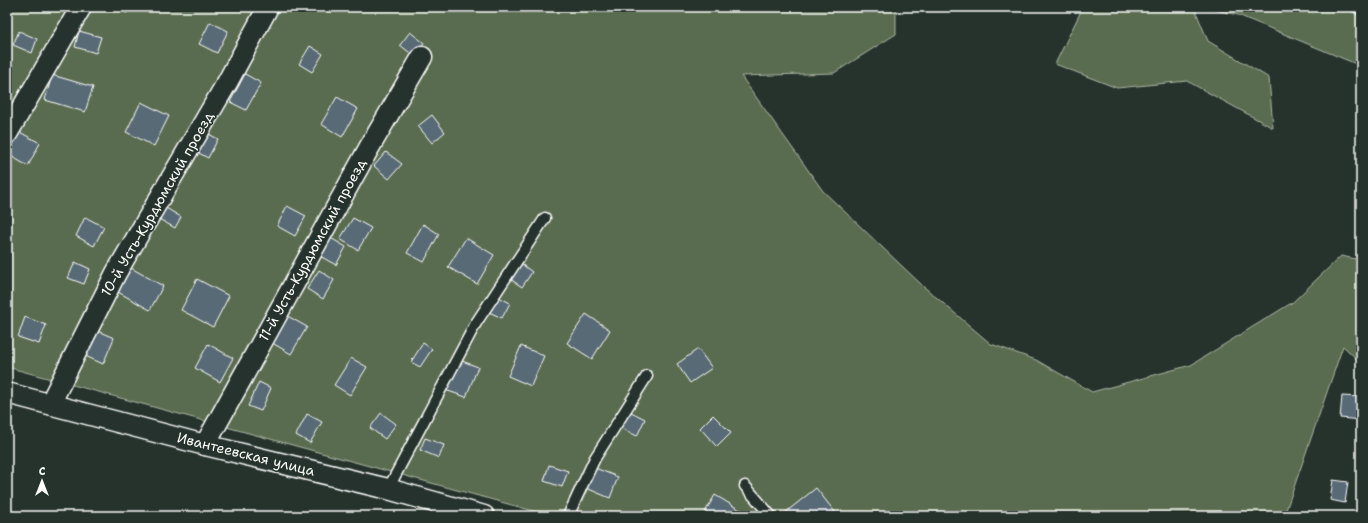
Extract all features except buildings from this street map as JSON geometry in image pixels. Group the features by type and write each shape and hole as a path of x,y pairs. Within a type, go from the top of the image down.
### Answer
{"street":[{"path":"7,134 81,7"},
{"name":"10-й Усть-Курдюмский проезд","path":"50,404 116,273 228,81 268,7"},
{"name":"11-й Усть-Курдюмский проезд","path":"205,445 369,148 422,56"},
{"name":"Ивантеевская улица","path":"7,393 205,445 388,489 484,516"}],"lane":[{"path":"388,489 476,323 545,218"},
{"path":"568,516 595,458 647,376"},
{"path":"745,486 771,516"}],"green space":[{"path":"7,7 896,7 896,34 834,73 741,76 823,191 923,286 991,344 1036,360 1092,392 1191,365 1293,302 1341,256 1361,260 1361,363 1343,346 1284,516 552,516 7,367"},
{"path":"1083,7 1194,7 1208,41 1269,78 1273,128 1187,81 1117,88 1055,64"},
{"path":"1201,7 1361,7 1361,66 1238,15"}],"waterway":[{"path":"1350,7 1361,15"}]}
